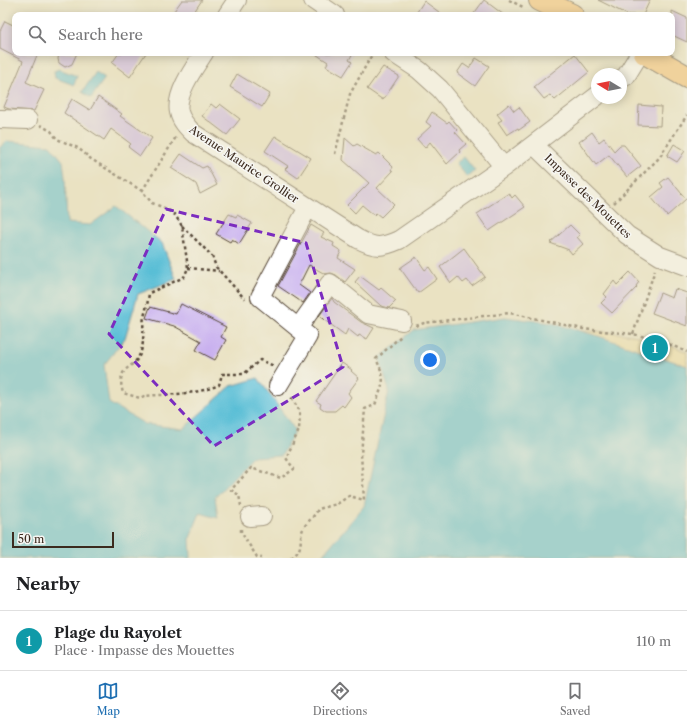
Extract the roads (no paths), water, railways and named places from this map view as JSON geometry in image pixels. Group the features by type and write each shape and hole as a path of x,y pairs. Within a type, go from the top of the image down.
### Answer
{"main road":[{"path":"540,0 566,12"},
{"path":"650,56 687,77"}],"street":[{"path":"229,12 237,0"},
{"path":"313,0 331,12"},
{"name":"Avenue Maurice Grollier","path":"202,56 185,82 180,98 179,112 184,123 193,133 358,239 372,246 385,246 399,240 504,167 591,101"},
{"path":"398,56 419,70 440,89 504,167"},
{"path":"627,74 638,56"},
{"path":"0,119 28,120"},
{"name":"Impasse des Mouettes","path":"534,145 605,212 627,235 660,256 687,266"},
{"name":"Avenue Maurice Grollier","path":"303,332 260,297 308,207"},
{"path":"280,383 303,332 330,283 368,314 405,328"}],"water":[{"path":"59,69 77,76 74,85 55,78 54,71"},
{"path":"96,72 105,78 91,98 82,92"},
{"path":"7,141 50,145 63,161 67,223 90,225 116,206 162,243 176,279 138,294 125,338 104,365 109,403 145,424 183,429 231,386 258,378 295,430 282,455 253,457 215,497 218,518 200,513 190,538 191,558 0,558 0,147"},
{"path":"464,157 475,171 467,177 456,163"},
{"path":"505,317 552,323 598,336 687,366 687,558 320,558 364,506 389,390 379,358 414,330"}],"place":[{"name":"Plage du Rayolet","path":"655,348"}]}
